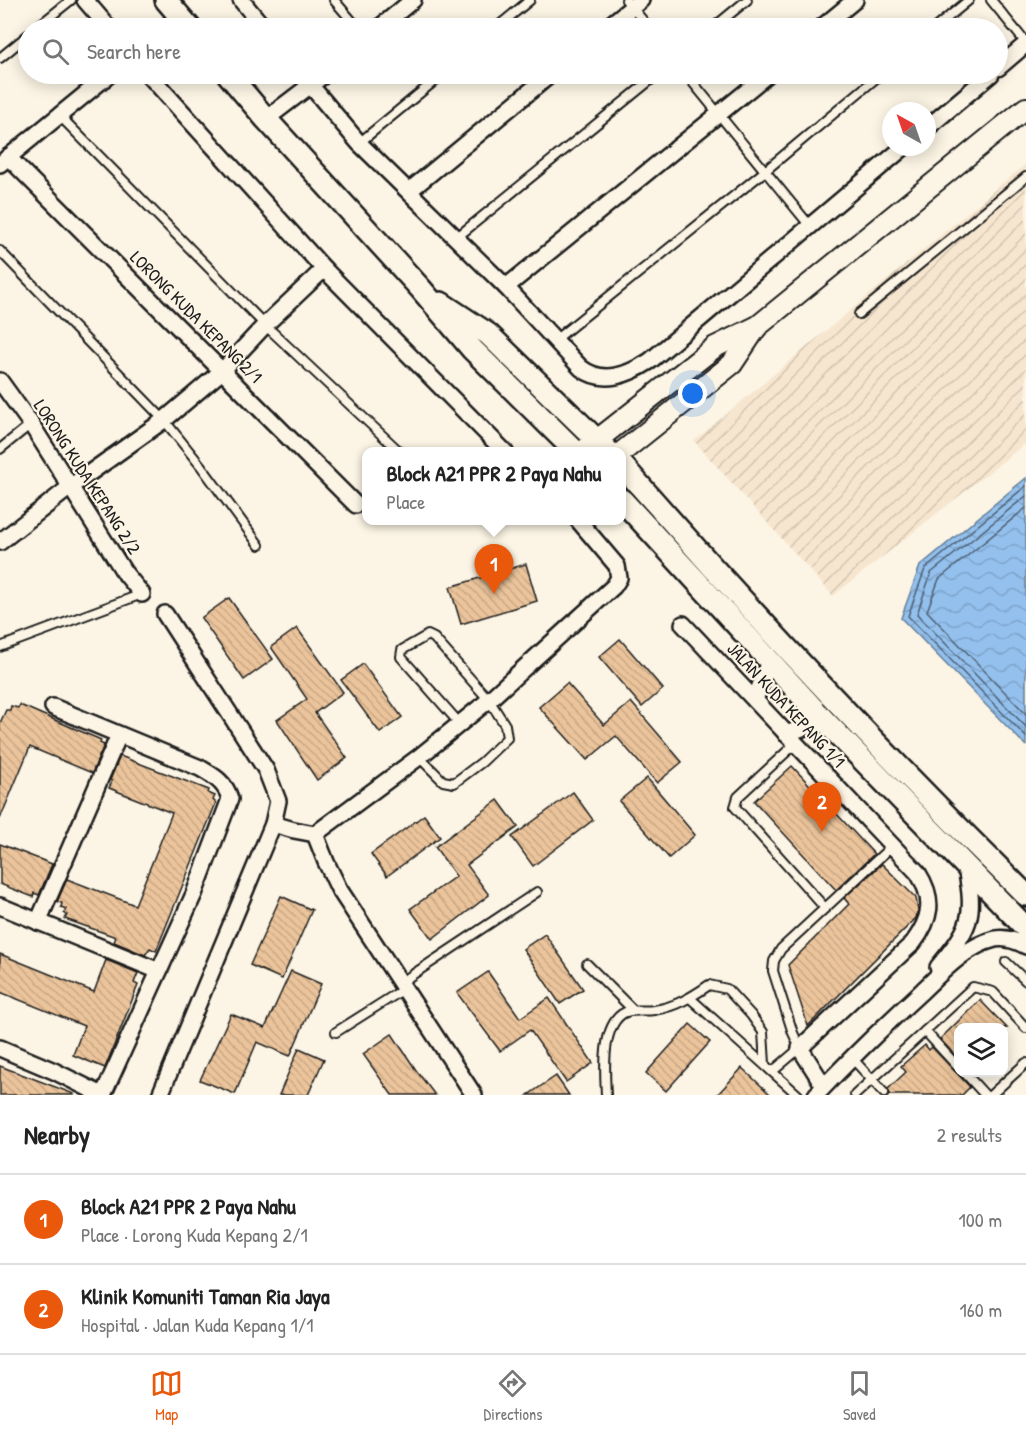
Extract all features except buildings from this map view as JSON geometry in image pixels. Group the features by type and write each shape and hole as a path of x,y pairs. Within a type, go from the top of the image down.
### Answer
{"main road":[{"path":"166,0 175,18"},
{"path":"236,84 472,349 571,447"},
{"path":"421,289 488,334 596,447"},
{"path":"626,471 836,702 1026,895"},
{"path":"626,505 824,720 1026,928"}],"street":[{"path":"85,0 100,18"},
{"path":"241,0 256,18"},
{"path":"391,18 413,0"},
{"path":"833,18 855,0"},
{"path":"616,18 633,2"},
{"path":"1008,59 1026,44"},
{"path":"4,160 98,84"},
{"path":"157,84 324,269 500,447"},
{"path":"266,119 301,84"},
{"path":"310,84 359,143 506,287 591,376 601,378 609,378 650,362 893,156"},
{"path":"409,191 540,84"},
{"path":"506,287 756,84"},
{"path":"936,120 979,84"},
{"path":"596,447 715,347 758,326 1026,108"},
{"name":"LORONG KUDA KEPANG 2/1","path":"4,160 222,371 356,505"},
{"path":"0,542 70,487 164,420 222,371 265,325 324,269"},
{"path":"626,448 732,364 758,326"},
{"name":"LORONG KUDA KEPANG 2/2","path":"0,381 31,424 124,572 142,594"},
{"path":"273,824 315,834 419,757 489,700 614,586 619,578 617,566 582,525"},
{"path":"160,1095 273,824 278,801 266,770 165,614"},
{"name":"JALAN KUDA KEPANG 1/1","path":"684,624 918,873 928,894 929,910 924,929 913,943 800,1048"},
{"path":"755,700 769,661"},
{"path":"0,1048 103,1095 194,894 230,799 224,785 215,776 200,768 53,707"},
{"path":"791,739 824,720"},
{"path":"38,922 119,735"},
{"path":"315,834 339,889 474,1095"},
{"path":"908,1004 962,938 969,922 971,891 966,868"},
{"path":"0,906 159,971"},
{"path":"800,1048 820,1091 952,963 973,949 996,939 1011,939 1026,945"}],"lane":[{"path":"48,18 71,0"},
{"path":"334,0 349,18"},
{"path":"508,18 531,0"},
{"path":"725,18 747,0"},
{"path":"947,18 969,0"},
{"path":"991,0 1005,18"},
{"path":"633,2 643,18"},
{"path":"1008,21 1026,44"},
{"path":"0,58 18,43"},
{"path":"359,143 430,84"},
{"path":"456,238 646,84"},
{"path":"694,84 810,226"},
{"path":"555,340 869,84"},
{"path":"59,115 265,325 395,447"},
{"path":"859,314 1026,177"},
{"path":"0,251 164,420 259,545"},
{"path":"0,449 31,424"},
{"path":"0,646 142,594"},
{"path":"419,757 443,781 454,783 482,762 507,738 505,725 489,700 434,638 428,635 402,650 401,657 460,724"},
{"path":"791,739 738,797 735,807 825,908"},
{"path":"773,1071 800,1048 772,971 774,961 781,949 892,846"},
{"path":"336,1032 537,892"},
{"path":"1006,962 1026,981"},
{"path":"587,964 633,1010"},
{"path":"606,1095 605,1065 608,1036 615,1021 622,1014 633,1010 654,1010 690,998 709,985 727,989 751,1015 763,1032 765,1064"},
{"path":"855,1095 973,987 993,992 1026,1028"},
{"path":"690,998 798,1095"},
{"path":"925,1031 954,1063"},
{"path":"852,1058 884,1093"},
{"path":"991,1095 1026,1063"},
{"path":"969,1077 985,1095"}],"shaded area":[{"path":"1026,164 1026,443 833,596 694,441"}],"water":[{"path":"1026,478 1026,746 901,618 920,566"}],"place":[{"name":"Block A21 PPR 2 Paya Nahu","path":"494,594"},
{"name":"Klinik Komuniti Taman Ria Jaya","path":"822,832"}]}
